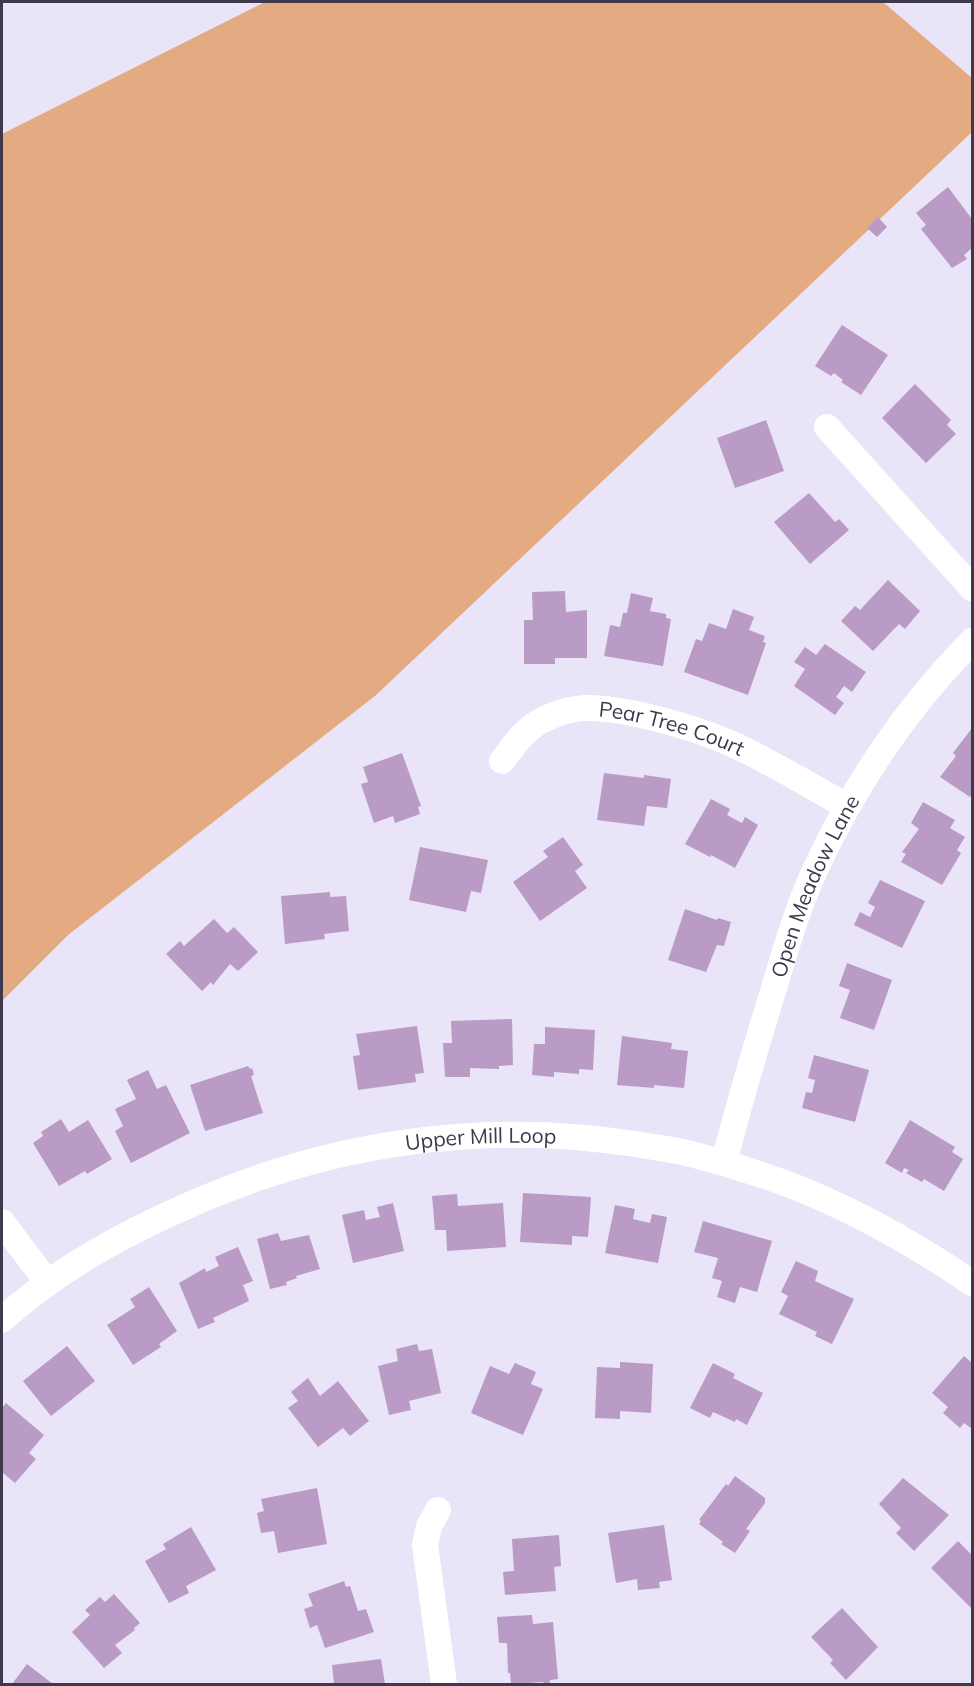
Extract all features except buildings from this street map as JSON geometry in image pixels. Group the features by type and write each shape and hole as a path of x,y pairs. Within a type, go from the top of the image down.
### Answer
{"street":[{"path":"827,427 972,588"},
{"name":"Open Meadow Lane","path":"724,1163 748,1070 790,936 815,870 847,806 901,723 946,668 972,641"},
{"name":"Pear Tree Court","path":"502,761 520,737 539,722 562,712 586,708 620,712 678,724 729,743 847,806"},
{"name":"Upper Mill Loop","path":"2,1320 48,1282 106,1245 174,1211 232,1187 288,1168 359,1149 432,1137 477,1135 551,1135 611,1140 684,1152 724,1163 785,1183 854,1213 921,1249 972,1283"},
{"path":"2,1222 48,1282"},
{"path":"438,1510 429,1526 425,1545 444,1684"}],"shaded area":[{"path":"265,2 883,2 972,78 972,132 375,696 68,935 2,1001 2,134"}]}
